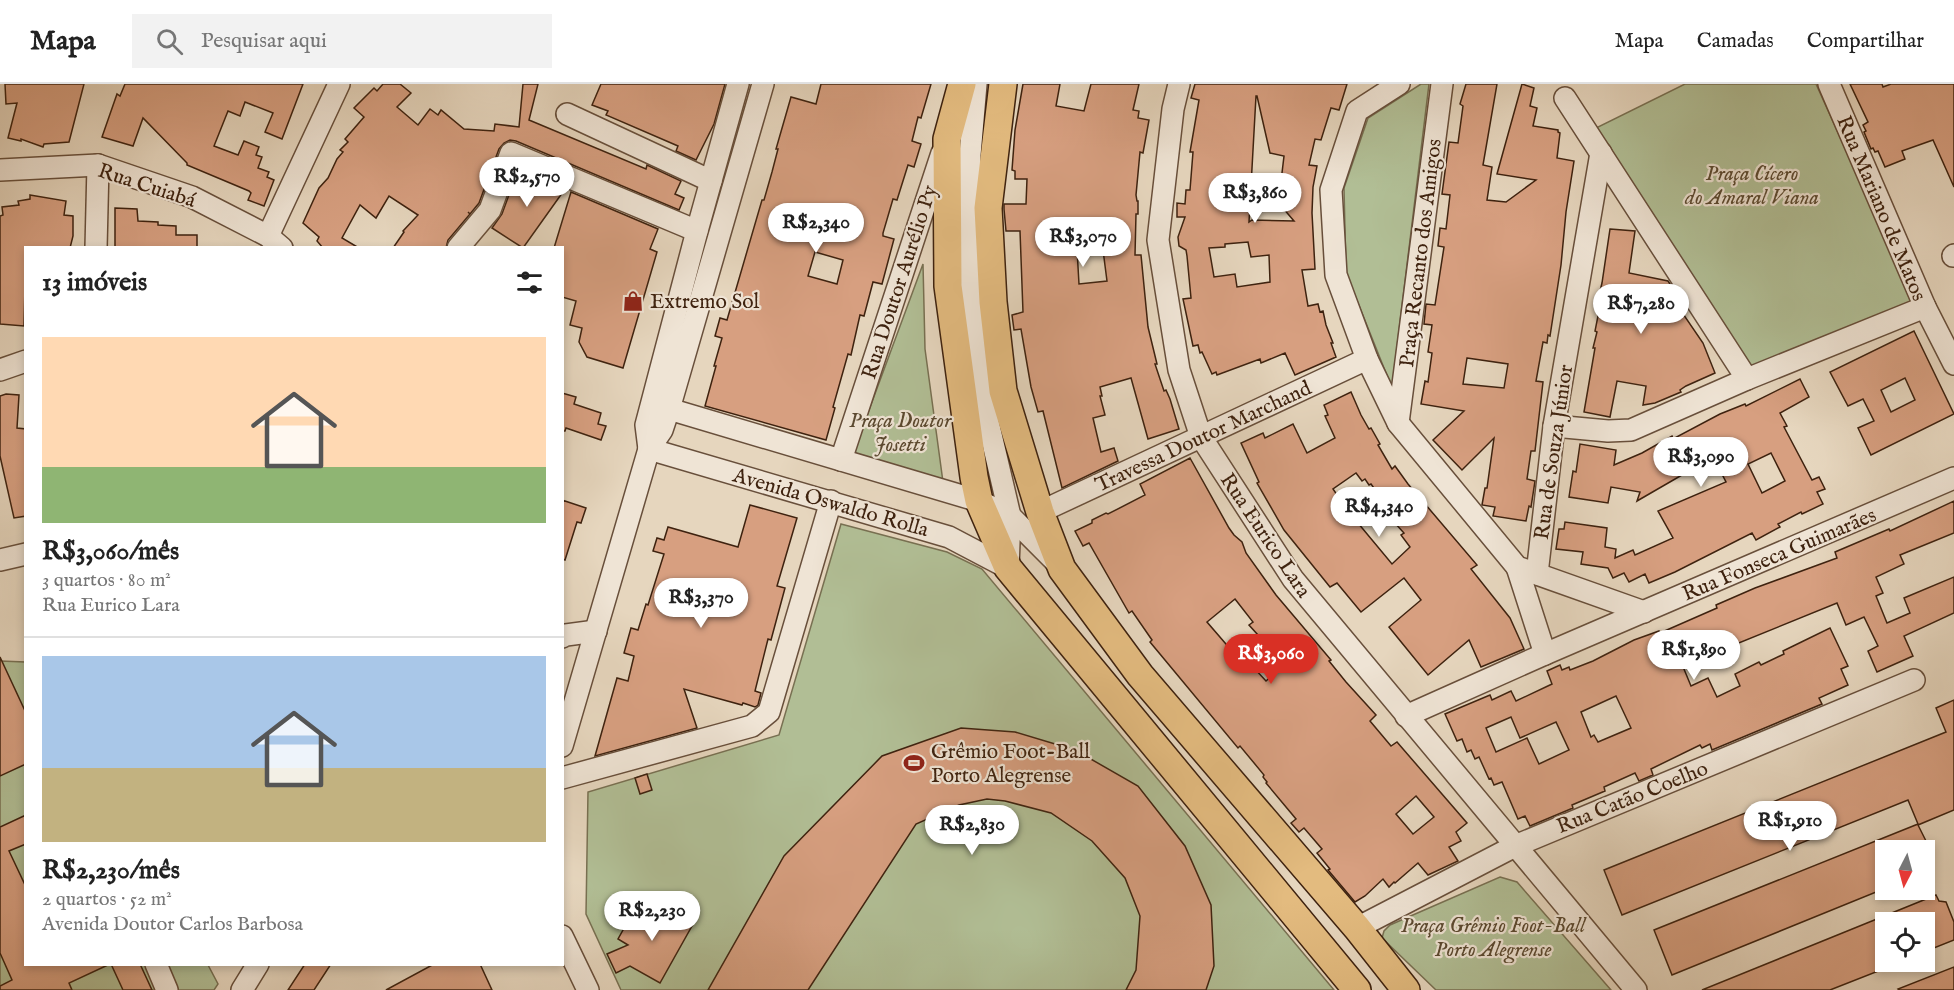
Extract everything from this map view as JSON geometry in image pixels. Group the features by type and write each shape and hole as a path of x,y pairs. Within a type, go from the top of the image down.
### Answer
{"main road":[{"path":"962,84 946,139 948,286 979,501 1008,568 1357,990"},
{"path":"1003,84 988,208 993,302 1003,391 1040,512 1062,569 1140,675 1357,928 1406,990"}],"street":[{"path":"275,242 339,84"},
{"path":"649,449 646,425 738,84"},
{"path":"564,739 649,449 662,430 669,409 763,84"},
{"name":"Rua Doutor Aurélio Py","path":"841,460 946,139 971,84"},
{"path":"976,84 970,155 970,290 982,396 1010,516 1008,568"},
{"name":"Rua Eurico Lara","path":"1179,84 1173,109 1158,240 1179,370 1201,437 1293,579 1636,990"},
{"path":"1399,84 1357,111 1331,190 1336,276 1367,359 1398,423 1517,567 1545,654"},
{"name":"Praça Recanto dos Amigos","path":"1398,423 1442,84"},
{"name":"Rua Mariano de Matos","path":"1829,84 1925,307 1954,364"},
{"path":"1565,98 1747,380"},
{"path":"567,114 711,181"},
{"path":"460,246 490,210 511,153 697,231"},
{"name":"Rua de Souza Júnior","path":"1537,574 1554,426 1601,153"},
{"path":"96,246 98,165"},
{"name":"Rua Cuiabá","path":"0,170 98,165 192,197 275,242"},
{"path":"1554,426 1608,431 1631,430 1925,307"},
{"name":"Travessa Doutor Marchand","path":"1040,512 1367,359"},
{"path":"0,370 24,362"},
{"name":"Avenida Oswaldo Rolla","path":"669,409 979,501 1010,516 1062,569"},
{"name":"Avenida Oswaldo Rolla","path":"649,449 949,537 1008,568"},
{"name":"Rua Fonseca Guimarães","path":"1406,716 1954,478"},
{"path":"564,777 752,726 769,712 831,501"},
{"path":"0,560 24,555"},
{"path":"1517,567 1644,612"},
{"path":"564,636 596,631"},
{"name":"Rua Catão Coelho","path":"1357,928 1515,846 1914,681"},
{"path":"564,940 588,990"},
{"path":"157,966 167,990"}],"green space":[{"path":"1421,84 1429,84 1392,388 1346,273 1344,188 1368,118"},
{"name":"Praça Cícero do Amaral Viana","path":"1685,84 1816,84 1916,305 1750,371 1596,128"},
{"name":"Praça Doutor Josetti","path":"923,264 925,349 943,482 852,456"},
{"name":"Grêmio Foot-Ball Porto Alegrense","path":"841,524 947,552 982,569 1334,990 621,990 586,914 588,792 779,735"},
{"path":"0,661 24,662 24,966 209,966 218,984 214,990 0,990"},
{"name":"Praça Grêmio Foot-Ball Porto Alegrense","path":"1500,877 1517,882 1611,990 1436,990 1382,938 1384,931 1390,925"}],"building":[{"path":"5,84 84,84 69,142 44,144 43,147 21,139 21,141 8,138 17,103 6,104"},
{"path":"125,84 303,84 282,139 265,132 273,113 245,102 240,116 228,111 214,146 238,155 244,141 259,147 256,155 262,157 258,168 269,172 267,177 274,180 264,206 248,200 251,193 249,191 187,165 143,118 133,146 102,137 117,94 120,96"},
{"path":"383,84 400,84 411,93 397,107 418,125 430,109 438,115 441,110 464,129 494,131 495,124 519,127 523,84 538,84 529,120 646,169 647,165 681,181 675,194 684,198 679,210 510,140 499,149 479,203 448,240 446,246 394,246 403,231 418,215 389,196 376,218 360,205 342,238 356,246 321,246 317,241 319,237 303,223 319,188 328,178 343,152 340,150 348,142 345,139 364,117 354,108 374,88 377,91"},
{"path":"601,84 725,84 714,124 696,160 676,151 678,146 606,115 608,111 592,105"},
{"path":"821,84 931,84 921,118 918,117 912,141 921,144 914,167 908,165 897,200 893,199 883,233 883,236 894,239 882,284 873,282 864,316 860,315 851,355 848,354 833,407 835,408 826,440 705,406 722,338 715,336 720,318 727,320 762,200 764,200 791,97 816,104","holes":["815,252 843,260 837,284 808,276"]},
{"path":"1023,84 1060,84 1056,106 1084,111 1091,84 1139,84 1133,110 1139,111 1138,118 1149,120 1143,153 1140,152 1136,195 1138,214 1136,214 1135,255 1141,255 1148,327 1157,364 1155,364 1164,391 1166,390 1170,399 1179,429 1148,439 1131,378 1100,387 1105,415 1093,418 1101,452 1114,448 1118,461 1062,488 1043,411 1038,412 1031,387 1021,329 1014,330 1012,315 1023,312 1020,231 1006,231 1004,204 1026,204 1027,179 1015,179 1015,171 1012,170 1015,130","holes":["1077,249 1103,250 1107,281 1079,284"]},
{"path":"1195,84 1347,84 1339,110 1331,108 1321,140 1315,139 1309,165 1317,166 1312,213 1315,269 1302,270 1308,306 1318,304 1320,312 1323,311 1336,357 1295,375 1285,353 1261,363 1260,359 1217,375 1216,372 1212,374 1198,345 1193,346 1183,299 1191,298 1187,256 1186,250 1179,246 1178,237 1185,217 1177,217 1177,203 1185,204 1186,190 1190,190 1193,152 1190,152 1199,100 1191,98","holes":["1256,96 1270,153 1284,156 1279,198 1276,200 1294,221 1252,220 1249,222","1248,242 1251,257 1269,255 1270,282 1237,287 1235,274 1214,277 1209,248"]},
{"path":"1466,84 1497,84 1483,165 1492,167 1487,200 1506,202 1536,180 1497,174 1522,84 1534,88 1530,106 1537,108 1533,126 1558,130 1560,133 1557,158 1574,161 1550,336 1548,335 1547,343 1543,342 1536,381 1543,382 1535,451 1531,451 1527,479 1535,481 1531,507 1529,506 1526,521 1493,516 1495,507 1482,505 1485,488 1487,488 1494,438 1462,470 1433,440 1464,411 1421,404 1425,381 1428,382 1432,353 1428,352 1432,325 1424,324 1426,304 1435,305 1444,247 1438,246 1440,228 1446,229 1450,195 1442,194 1449,142 1458,143 1463,106 1460,104","holes":["1467,358 1508,364 1504,388 1463,384"]},
{"path":"1850,84 1882,84 1883,87 1891,84 1954,84 1954,187 1933,140 1902,151 1905,159 1885,167 1878,151 1871,149 1863,125 1868,122"},
{"path":"518,170 565,189 524,246 520,246 492,228 502,214"},
{"path":"571,192 658,229 650,249 657,252 623,368 587,357 579,342 582,328 570,325 576,301 564,298 564,246 555,246"},
{"path":"30,195 66,201 64,215 73,216 73,236 70,246 24,246 24,326 0,324 0,216 3,215 2,207 19,205 18,201 30,199"},
{"path":"115,208 137,209 138,221 176,226 176,235 197,235 197,246 115,246"},
{"path":"1610,229 1635,231 1629,273 1668,281 1684,305 1679,308 1703,343 1715,373 1686,386 1680,390 1681,392 1655,403 1643,405 1646,386 1617,381 1610,417 1584,412 1595,348 1593,348 1597,332 1595,331 1601,301 1599,295"},
{"path":"1914,331 1954,414 1871,455 1858,428 1874,421 1863,399 1848,406 1830,372","holes":["1905,378 1915,400 1891,412 1881,390"]},
{"path":"1800,379 1809,397 1780,413 1787,426 1784,427 1812,480 1819,477 1825,489 1817,492 1823,504 1778,524 1780,527 1756,540 1752,533 1649,583 1645,574 1629,582 1624,573 1613,578 1608,568 1581,564 1583,552 1556,549 1559,529 1564,529 1565,522 1607,528 1605,547 1616,549 1615,558 1633,550 1635,555 1673,538 1658,511 1726,482 1713,457 1637,501 1640,492 1611,487 1608,503 1569,497 1580,444 1616,450 1614,465 1672,436 1673,439 1720,414 1745,404 1746,406","holes":["1771,453 1785,481 1762,493 1748,464"]},
{"path":"1351,392 1361,415 1369,429 1371,428 1392,469 1395,466 1477,565 1471,569 1510,618 1524,649 1481,667 1469,640 1428,675 1389,627 1421,600 1404,578 1361,612 1337,583 1330,587 1284,530 1257,483 1259,482 1241,443 1263,433 1265,438 1293,424 1307,453 1335,438 1325,416 1328,415 1324,405","holes":["1356,473 1362,481 1365,479 1369,485 1371,484 1388,508 1384,511 1404,533 1401,535 1410,547 1392,564 1348,511 1333,489"]},
{"path":"564,394 576,397 574,404 601,413 598,424 606,426 601,440 566,428 565,431"},
{"path":"19,395 17,428 24,429 24,516 14,518 0,456 0,396"},
{"path":"1190,458 1229,528 1242,542 1246,553 1276,595 1331,660 1329,661 1346,682 1376,715 1370,721 1391,746 1397,742 1467,823 1456,832 1461,841 1449,847 1458,861 1428,875 1418,863 1389,887 1383,879 1355,902 1328,870 1330,869 1317,853 1322,849 1304,828 1299,832 1291,823 1296,819 1266,783 1264,775 1240,746 1238,748 1150,642 1152,640 1132,611 1129,613 1089,543 1083,546 1075,531 1092,523 1092,520 1145,495 1140,484","holes":["1235,599 1253,622 1249,625 1267,645 1271,641 1288,661 1266,681 1242,655 1238,658 1207,622","1416,796 1434,817 1413,834 1396,814"]},
{"path":"564,501 586,508 581,523 577,522 565,560"},
{"path":"1954,501 1954,533 1900,555 1904,564 1876,577 1883,593 1876,596 1887,623 1910,613 1904,598 1954,577 1954,613 1904,636 1913,656 1877,672 1868,651 1878,646 1864,617 1846,625 1837,603 1719,651 1715,643 1679,657 1691,686 1708,678 1717,697 1740,686 1735,674 1759,662 1761,665 1784,654 1783,651 1830,628 1848,666 1841,669 1848,685 1819,698 1822,704 1712,750 1710,744 1702,748 1700,745 1651,769 1653,775 1639,781 1635,773 1604,787 1605,791 1572,805 1573,808 1530,826 1525,816 1518,819 1502,782 1494,785 1479,757 1475,759 1471,750 1467,752 1462,739 1457,741 1445,714 1490,695 1492,700 1511,691 1516,701 1552,684 1547,671 1560,665 1562,670 1569,667 1570,670 1593,661 1634,640 1659,631 1660,633 1717,608 1716,605 1755,588 1837,558 1835,552 1889,529 1890,531","holes":["1616,696 1631,728 1598,742 1594,735 1591,737 1581,712","1511,717 1520,738 1556,722 1569,750 1539,764 1527,738 1496,752 1486,728"]},
{"path":"750,505 797,518 777,586 785,588 771,640 768,639 755,691 761,693 758,705 755,707 743,703 742,705 684,689 697,728 595,756 617,678 628,681 634,656 624,653 631,628 638,630 664,554 653,551 657,538 664,540 668,527 738,547"},
{"path":"0,657 24,709 24,765 0,776"},
{"path":"1954,700 1954,810 1918,825 1926,840 1878,840 1918,824 1908,800 1622,915 1604,870 1946,732 1936,708"},
{"path":"961,728 1015,732 1075,750 1138,786 1185,846 1211,905 1214,966 1206,990 1126,990 1136,970 1140,916 1125,878 1092,841 1051,813 1005,801 987,799 959,805 916,824 808,990 708,990 784,856 882,756"},
{"path":"647,774 652,790 640,794 635,778"},
{"path":"24,816 24,845 9,851 24,883 24,966 106,966 69,983 72,990 0,990 0,986 12,980 0,953 0,827"},
{"path":"1875,841 1875,892 1672,975 1654,930"},
{"path":"1935,895 1939,901 1946,902 1954,922 1954,940 1935,948 1935,912 1894,912 1924,900 1935,900"},
{"path":"672,903 697,917 660,983 630,966 616,973 607,954 628,945 618,939 636,907 661,921"},
{"path":"1875,920 1876,972 1830,990 1702,990"},
{"path":"112,966 141,966 152,990 123,990"},
{"path":"304,966 330,966 314,990 288,990"},
{"path":"430,966 481,966 492,990 386,990"},
{"path":"1954,967 1954,990 1898,989"}],"place":[{"name":"Extremo Sol","path":"633,301"},
{"name":"Grêmio Foot-Ball Porto Alegrense","path":"914,763"}]}
